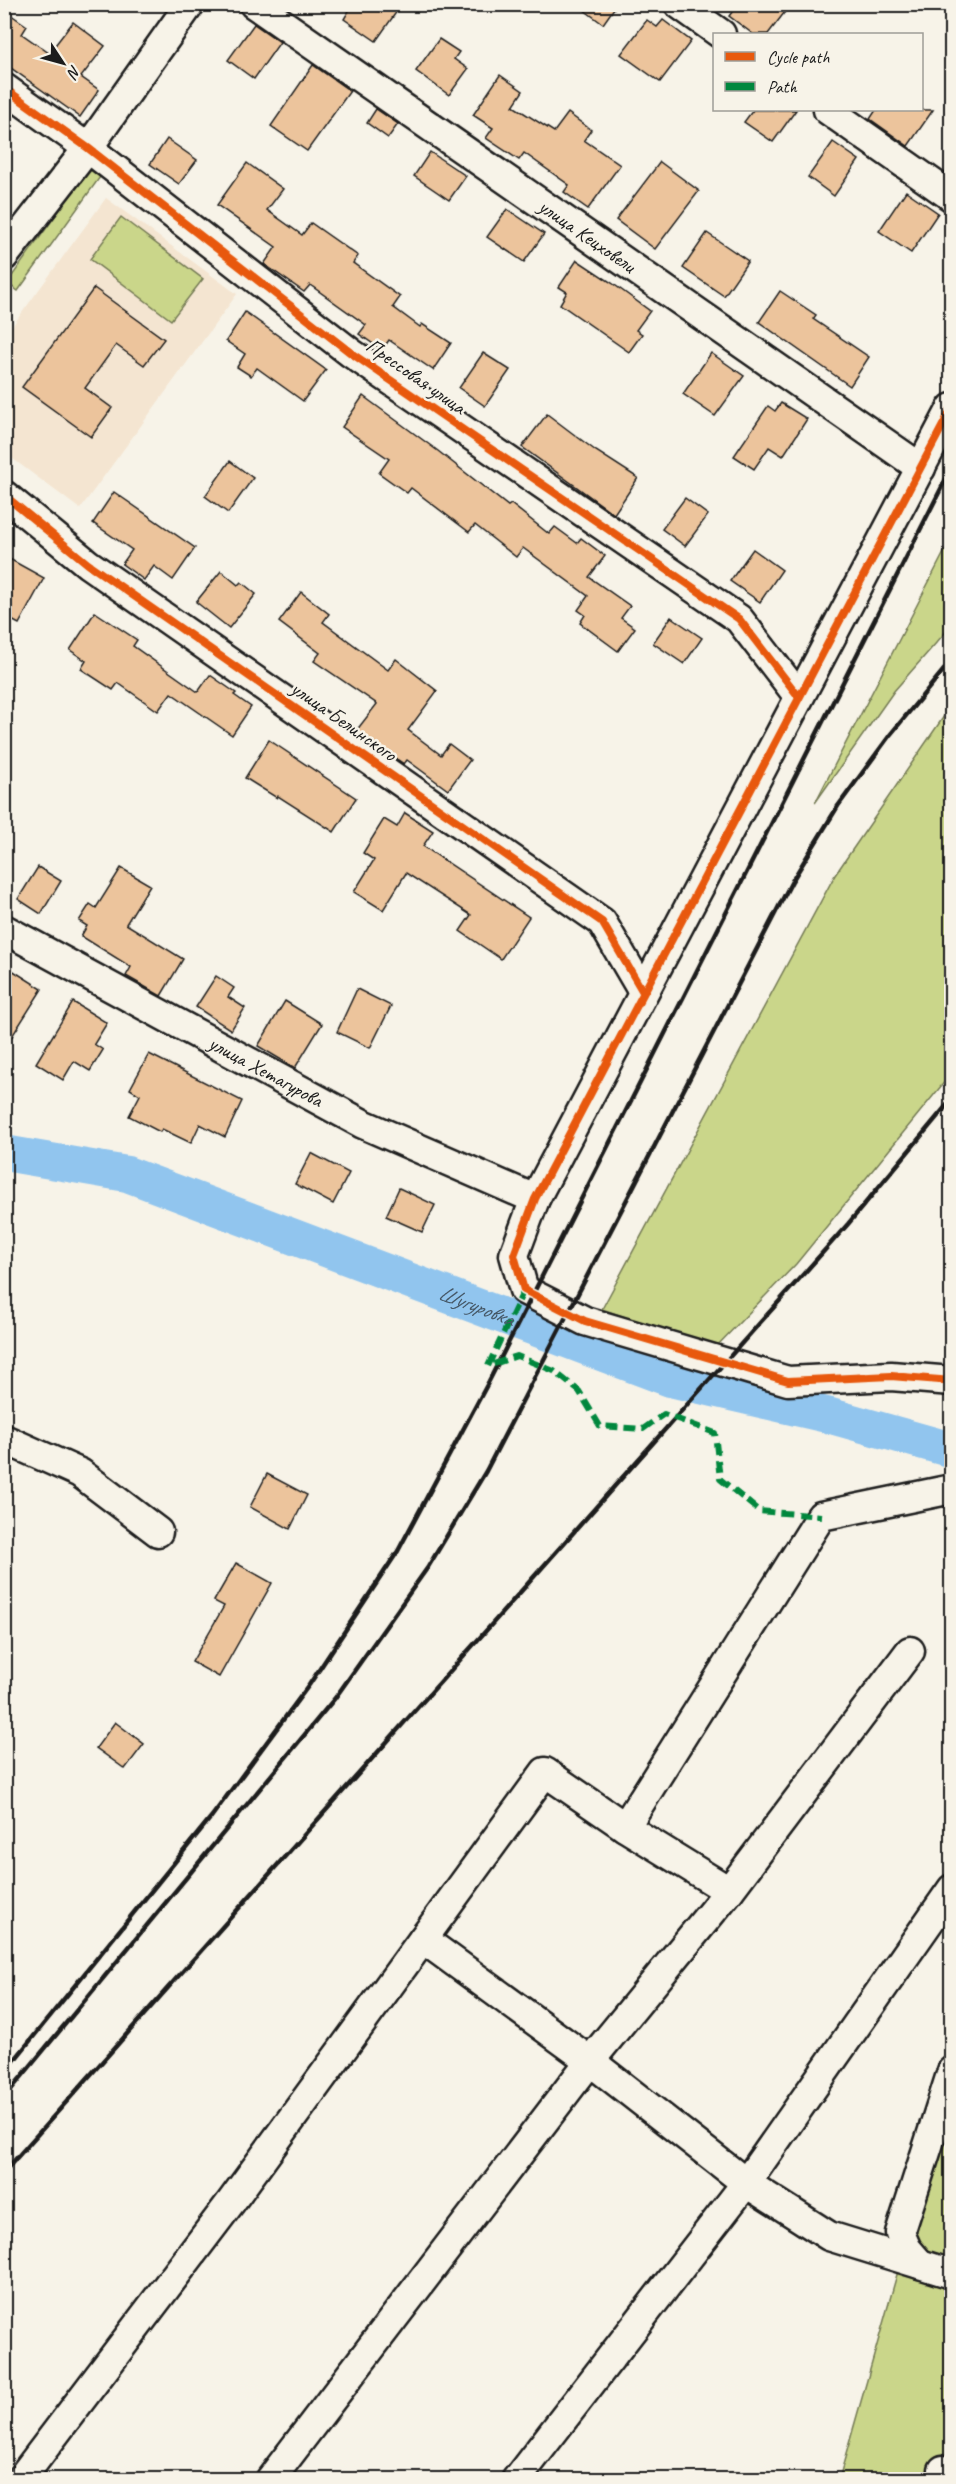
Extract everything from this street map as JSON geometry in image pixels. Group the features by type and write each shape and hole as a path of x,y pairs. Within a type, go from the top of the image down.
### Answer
{"street":[{"path":"4,256 88,148 190,4"},
{"name":"улица Кецховели","path":"254,4 921,468"},
{"path":"679,4 721,33"},
{"name":"Прессовая улица","path":"4,88 88,148 351,353 739,619 798,697"},
{"path":"829,111 951,197"},
{"path":"951,408 535,1199 514,1255 524,1290 585,1321 788,1381 891,1376 951,1381"},
{"name":"улица Белинского","path":"4,495 88,564 602,922 643,992"},
{"name":"улица Хетагурова","path":"4,929 363,1124 535,1199"},
{"path":"4,1439 80,1473 158,1532"},
{"path":"626,1827 821,1516 951,1489"},
{"path":"270,2480 590,2061 729,1891 910,1651"},
{"path":"25,2478 231,2202 545,1772 626,1827 729,1891"},
{"path":"516,2480 746,2183 951,1889"},
{"path":"423,1939 590,2061 746,2183 829,2236 951,2274"},
{"path":"920,2264 907,2249 900,2233 951,2071"}],"shaded area":[{"path":"106,198 237,294 80,509 5,453 5,336"}],"green space":[{"path":"89,169 100,177 18,291 7,283"},
{"path":"121,217 203,279 171,320 90,259"},
{"path":"951,539 951,626 894,691 815,803"},
{"path":"951,706 951,1074 796,1264 715,1348 602,1309 835,875"},
{"path":"951,2084 951,2479 839,2479"}],"building":[{"path":"353,4 402,4 376,41 344,19"},
{"path":"576,4 617,4 603,24"},
{"path":"738,4 791,4 769,33 752,33 729,16"},
{"path":"4,10 27,26 22,34 49,53 73,22 105,46 81,77 99,90 80,117 4,63"},
{"path":"647,20 657,27 663,20 691,41 660,82 621,54"},
{"path":"254,24 280,42 254,79 228,60"},
{"path":"439,39 459,52 454,59 468,69 449,95 416,71"},
{"path":"313,65 350,91 307,151 271,126"},
{"path":"500,75 523,91 513,106 554,132 568,113 591,130 584,140 620,165 588,209 564,192 569,185 524,153 519,160 486,138 493,128 473,115"},
{"path":"376,109 398,124 388,138 367,123"},
{"path":"933,110 908,146 870,119 875,111"},
{"path":"752,111 795,111 773,142 744,122"},
{"path":"167,139 197,160 179,184 150,164"},
{"path":"833,142 859,160 834,196 808,177"},
{"path":"430,152 466,176 449,200 414,176"},
{"path":"660,162 699,191 655,249 616,220"},
{"path":"247,163 283,189 267,210 302,235 311,223 358,256 353,263 400,297 393,307 420,327 422,324 451,343 433,370 389,340 382,350 359,334 366,325 310,285 304,292 264,264 276,247 217,205"},
{"path":"906,191 938,213 911,253 879,231"},
{"path":"507,209 544,234 524,262 487,237"},
{"path":"707,233 748,261 724,296 683,268"},
{"path":"577,260 650,311 636,330 642,334 629,352 560,304 567,292 559,287"},
{"path":"94,288 164,339 144,365 116,345 85,388 112,408 91,437 22,387"},
{"path":"780,291 816,315 813,319 869,357 850,386 759,322"},
{"path":"245,312 326,370 303,401 257,368 251,376 237,367 245,354 226,341"},
{"path":"483,353 510,370 485,406 459,388"},
{"path":"711,353 744,376 715,416 683,394"},
{"path":"363,396 508,506 511,504 549,534 555,527 577,543 581,538 605,556 589,577 630,606 621,618 635,628 618,651 580,623 585,615 578,610 588,596 523,548 516,557 475,525 469,532 411,488 407,493 379,473 389,459 342,427"},
{"path":"781,403 807,419 783,456 769,447 754,469 734,456 768,406 775,411"},
{"path":"547,414 596,451 638,478 614,514 522,447"},
{"path":"230,461 253,478 228,513 205,496"},
{"path":"114,492 195,548 173,580 154,566 144,580 122,564 132,550 93,523"},
{"path":"685,498 708,515 685,546 662,529"},
{"path":"753,549 782,570 760,602 730,581"},
{"path":"4,556 44,578 19,624 4,616"},
{"path":"221,571 238,585 241,582 256,594 229,628 196,602"},
{"path":"301,592 329,614 323,622 388,670 396,659 437,691 408,730 441,755 449,744 470,760 448,790 407,760 404,764 356,731 377,704 314,661 320,653 279,622"},
{"path":"95,612 137,640 133,646 198,692 210,675 236,693 234,695 251,707 232,735 171,693 158,711 118,683 113,690 81,669 86,661 70,650"},
{"path":"671,617 702,638 684,664 653,643"},
{"path":"269,740 356,798 334,832 245,778"},
{"path":"405,813 433,831 423,846 529,917 501,959 460,931 471,915 406,873 383,910 354,892 374,860 363,853 384,819 397,827"},
{"path":"38,867 61,881 41,914 18,899"},
{"path":"121,868 150,885 126,924 183,959 161,996 126,976 131,967 81,936 87,926 79,921 90,904 96,908"},
{"path":"4,965 42,989 4,1049"},
{"path":"216,976 234,988 228,997 245,1008 231,1030 196,1007"},
{"path":"357,989 391,1006 370,1048 337,1032"},
{"path":"285,1001 322,1024 295,1068 258,1046"},
{"path":"73,1002 107,1023 94,1044 103,1050 90,1071 74,1061 63,1080 36,1063"},
{"path":"149,1054 242,1101 225,1137 200,1124 191,1143 162,1129 160,1132 129,1116 140,1095 130,1089"},
{"path":"311,1153 349,1173 333,1204 295,1184"},
{"path":"399,1188 435,1205 422,1232 386,1216"},
{"path":"267,1474 307,1495 290,1529 250,1507"},
{"path":"236,1563 272,1583 219,1677 192,1662 224,1606 214,1601"},
{"path":"115,1722 144,1744 125,1769 96,1748"}],"waterway":[{"name":"Шугуровка","path":"4,1153 127,1174 670,1379 831,1416 952,1450"}],"railway":[{"path":"4,2073 212,1816 309,1685 398,1551 489,1381 952,467"},
{"path":"4,2098 335,1698 428,1567 486,1471 792,881 838,806 890,735 952,660"},
{"path":"4,2172 848,1224 952,1099"}],"marked path":[{"path":"524,1290 488,1366 517,1356 554,1371 579,1391 600,1426 643,1429 664,1414 715,1433 720,1479 759,1511 821,1516"}],"cycle path":[{"path":"4,88 88,148 351,353 739,619 799,697"},
{"path":"952,408 535,1199 514,1255 524,1290 585,1321 788,1381 891,1376 952,1381"},
{"path":"4,495 88,564 602,922 643,992"}]}
